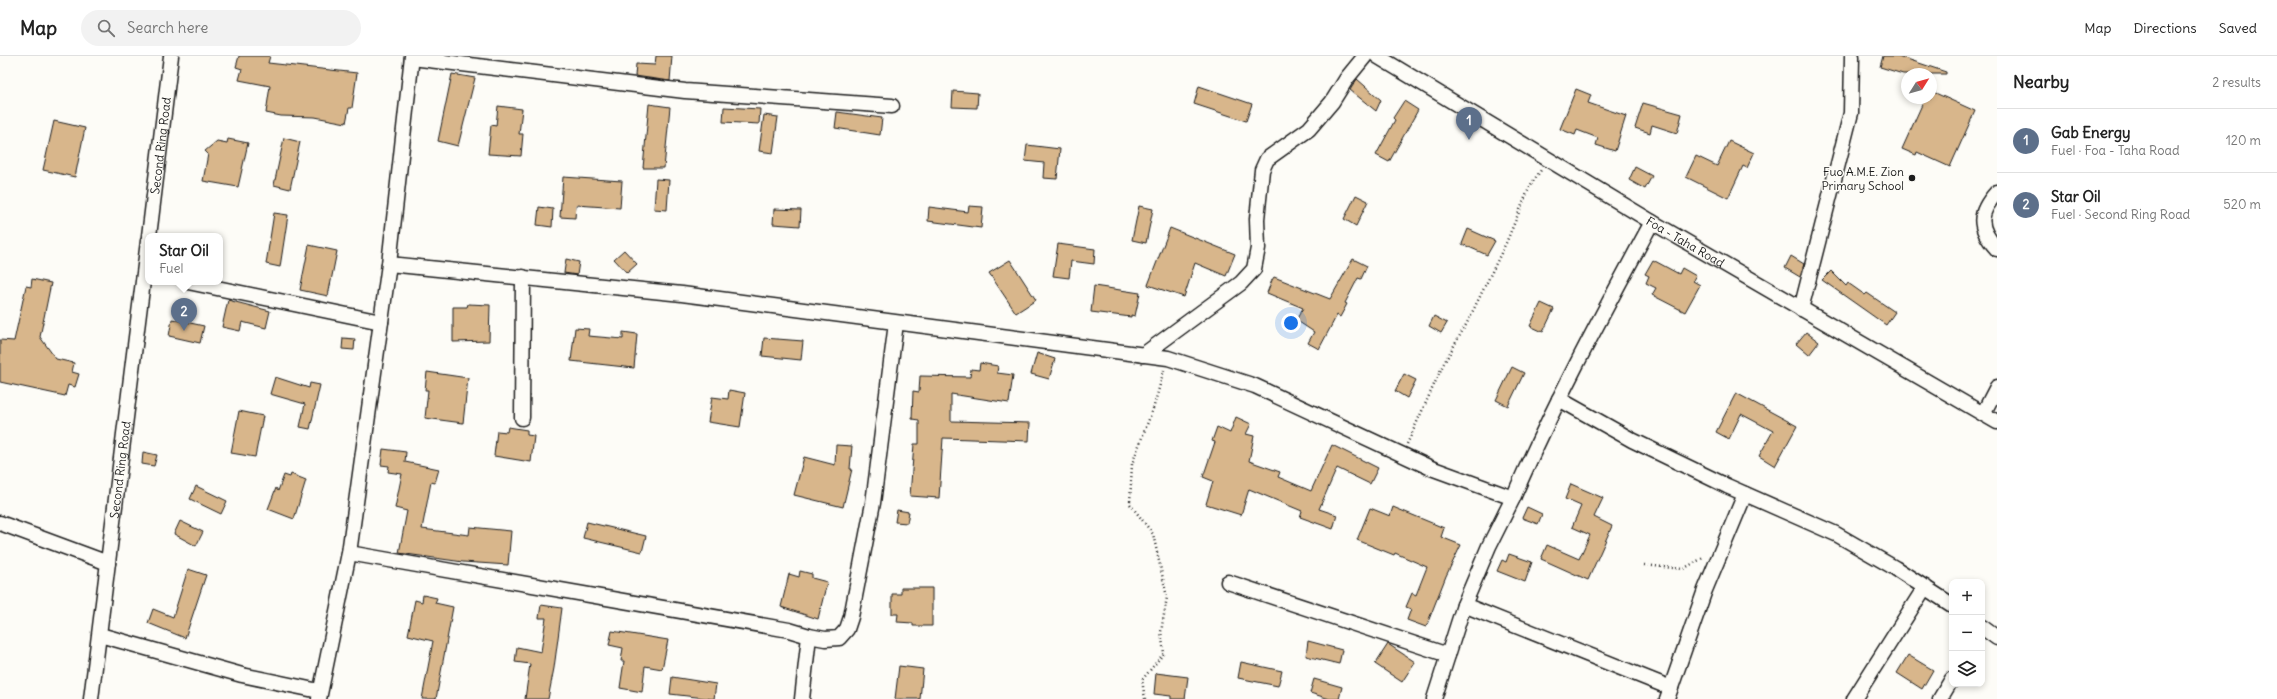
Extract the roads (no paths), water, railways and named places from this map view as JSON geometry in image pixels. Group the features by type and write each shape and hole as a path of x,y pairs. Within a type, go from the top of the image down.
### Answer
{"street":[{"name":"Second Ring Road","path":"149,233 171,56"},
{"path":"1143,355 1241,283 1254,269 1258,248 1257,219 1262,170 1267,159 1309,128 1332,102 1347,78 1365,56"},
{"name":"Foa - Taha Road","path":"1377,56 1652,222 1997,422"},
{"path":"1801,309 1851,113 1852,56"},
{"path":"100,635 319,695 349,553 389,264 412,57 685,91 892,106"},
{"path":"1997,192 1986,204 1982,216 1983,230 1997,249"},
{"path":"1434,699 1464,605 1489,546 1513,498 1536,444 1560,399 1593,330 1652,222"},
{"path":"389,264 682,294 1168,358 1233,377 1402,455 1490,491 1513,498"},
{"path":"522,277 522,418"},
{"name":"Second Ring Road","path":"91,699 145,281"},
{"path":"202,285 381,322"},
{"path":"349,553 789,630 825,640 839,638 847,628 851,617 873,502 896,323"},
{"path":"1983,414 1997,387"},
{"path":"1560,399 1632,440 1745,494 1836,534 1949,603"},
{"path":"1464,605 1669,693 1705,590 1745,494"},
{"path":"0,524 108,564"},
{"path":"1228,582 1448,655"},
{"path":"1854,699 1925,587"},
{"path":"1985,629 1997,638"},
{"path":"802,699 809,636"},
{"path":"1940,699 1949,684"}],"place":[{"name":"Gab Energy","path":"1469,140"},
{"name":"Fuo A.M.E. Zion Primary School","path":"1912,178"},
{"name":"Star Oil","path":"184,331"}]}
